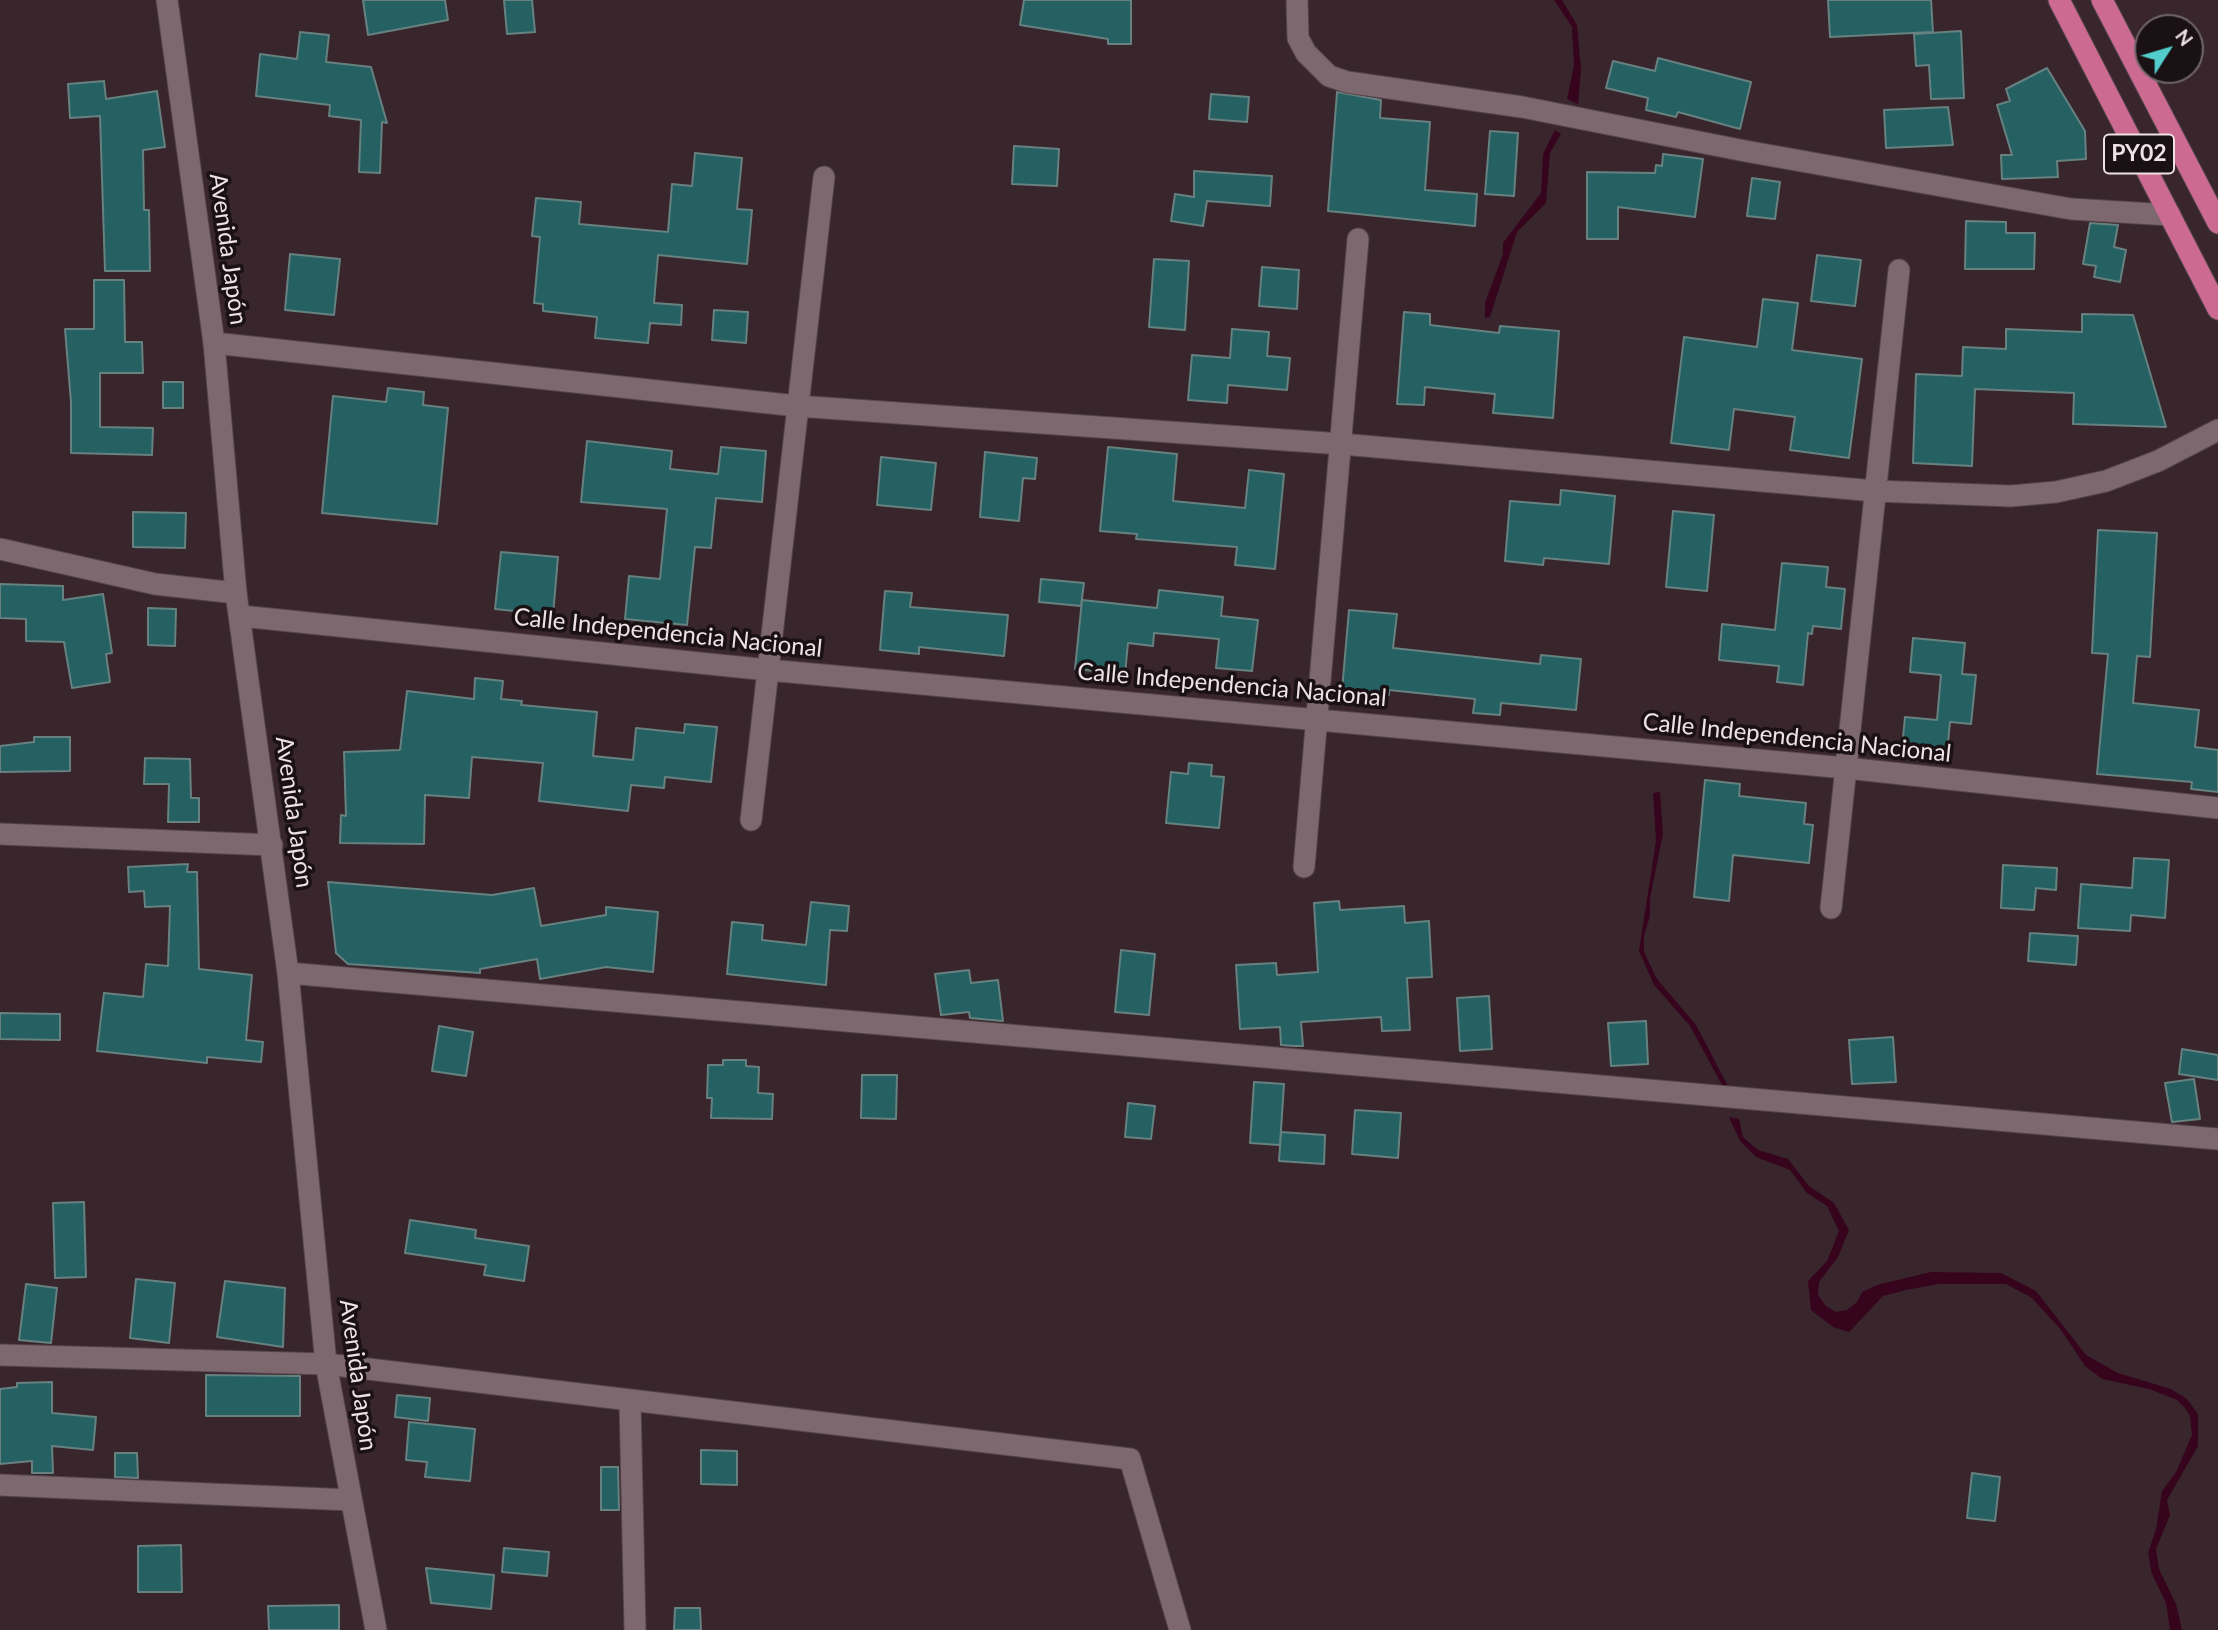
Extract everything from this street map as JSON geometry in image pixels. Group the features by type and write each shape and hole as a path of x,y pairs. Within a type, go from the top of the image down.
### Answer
{"highway":[{"name":"PY02","path":"2059,0 2218,309"},
{"name":"PY02","path":"2102,0 2218,223"}],"street":[{"name":"Avenida Japón","path":"167,0 214,343 236,593 288,973 326,1364 376,1630"},
{"path":"1297,0 1298,38 1306,53 1329,76 1348,82 1522,107 1745,151 2071,209 2170,215"},
{"path":"751,820 824,177"},
{"path":"1304,867 1359,239"},
{"path":"1831,908 1899,270"},
{"path":"214,343 797,406 1342,444 1875,491 2011,496 2056,492 2106,481 2158,461 2218,430"},
{"path":"0,549 155,584 236,593"},
{"name":"Calle Independencia Nacional","path":"241,616 768,670 1846,768 2218,808"},
{"path":"0,834 272,845"},
{"path":"288,973 2218,1139"},
{"path":"0,1355 326,1364 1130,1459 1180,1630"},
{"path":"630,1401 635,1630"},
{"path":"0,1485 351,1500"}],"shaded area":[{"path":"1554,0 1562,0 1577,25 1581,70 1578,104 1567,99 1574,66 1572,27"},
{"path":"1555,130 1561,134 1550,153 1546,203 1517,232 1490,317 1485,318 1485,303 1503,254 1503,243 1541,193 1543,154"},
{"path":"1660,792 1663,834 1650,898 1644,952 1657,979 1696,1025 1729,1088 1723,1087 1690,1026 1654,985 1639,951 1656,841 1653,793"},
{"path":"1729,1117 1739,1119 1743,1137 1758,1150 1788,1159 1809,1186 1834,1203 1849,1230 1838,1257 1819,1282 1818,1295 1826,1306 1836,1312 1847,1310 1857,1302 1862,1292 1877,1285 1931,1272 2001,1273 2036,1291 2086,1355 2118,1373 2171,1389 2187,1399 2198,1414 2198,1446 2167,1500 2170,1515 2156,1549 2159,1569 2176,1604 2182,1630 2170,1630 2166,1603 2152,1574 2148,1553 2156,1529 2162,1491 2176,1472 2192,1435 2190,1416 2185,1408 2177,1400 2149,1389 2102,1379 2085,1366 2061,1330 2032,1298 2006,1284 1939,1284 1906,1290 1883,1296 1849,1332 1833,1327 1811,1310 1808,1281 1827,1261 1839,1231 1827,1206 1807,1193 1790,1170 1756,1157 1740,1141"}],"building":[{"path":"363,0 445,0 448,20 368,35"},
{"path":"504,0 532,0 535,32 507,34"},
{"path":"1024,0 1131,0 1131,44 1108,44 1108,39 1020,25"},
{"path":"1828,0 1931,0 1933,32 1830,37"},
{"path":"1961,31 1964,98 1931,99 1929,65 1916,66 1914,34"},
{"path":"300,32 329,35 326,62 371,67 387,123 382,122 380,173 359,172 361,120 329,116 330,105 256,96 260,54 297,59"},
{"path":"1658,58 1751,82 1740,129 1678,112 1676,117 1646,110 1648,98 1606,88 1613,61 1655,71"},
{"path":"2047,68 2085,131 2086,159 2057,161 2058,177 2002,179 2001,155 2012,155 1997,105 2010,101 2006,89"},
{"path":"104,81 106,99 157,91 165,147 143,150 144,210 149,210 150,271 105,271 100,116 70,118 68,84"},
{"path":"1337,92 1381,100 1380,118 1430,122 1425,190 1477,194 1475,226 1328,211"},
{"path":"1211,94 1249,97 1247,122 1209,119"},
{"path":"1948,107 1953,145 1886,148 1884,110"},
{"path":"1490,131 1518,133 1514,196 1485,194"},
{"path":"1014,146 1059,149 1057,186 1012,184"},
{"path":"695,153 742,158 737,209 752,210 747,264 658,255 654,303 682,305 681,325 650,323 648,343 595,338 597,317 543,311 543,304 534,303 540,237 532,236 536,198 581,202 579,224 668,232 672,184 692,186"},
{"path":"1663,154 1703,159 1695,217 1618,207 1618,239 1587,239 1587,172 1655,173 1656,165 1662,166"},
{"path":"1194,171 1272,176 1270,206 1207,201 1203,226 1171,221 1175,194 1194,197"},
{"path":"1752,178 1780,182 1775,219 1747,216"},
{"path":"1966,221 2006,222 2006,233 2035,233 2034,269 1965,269"},
{"path":"2090,223 2118,225 2114,247 2126,250 2120,282 2094,277 2096,266 2083,264"},
{"path":"290,254 340,259 334,315 285,310"},
{"path":"1817,255 1861,260 1855,306 1811,301"},
{"path":"1154,259 1189,261 1185,330 1149,327"},
{"path":"1262,267 1299,270 1297,309 1259,306"},
{"path":"94,280 124,280 125,342 142,342 143,373 100,373 100,427 153,428 152,455 71,453 71,402 65,329 94,329"},
{"path":"1763,299 1798,303 1792,350 1862,359 1849,458 1790,450 1795,417 1734,409 1729,450 1671,443 1684,337 1757,347"},
{"path":"714,310 748,312 746,343 712,340"},
{"path":"1404,312 1430,314 1430,325 1499,333 1500,326 1559,331 1553,418 1493,413 1495,394 1425,387 1424,405 1397,404"},
{"path":"2082,314 2133,315 2166,427 2073,424 2074,393 1975,389 1972,466 1913,463 1916,374 1962,376 1963,347 2006,349 2006,329 2082,332"},
{"path":"1232,329 1269,332 1267,356 1290,358 1287,390 1228,385 1227,403 1188,400 1192,355 1230,358"},
{"path":"163,382 183,382 183,408 163,408"},
{"path":"388,388 424,392 423,405 448,408 437,524 322,513 333,396 386,402"},
{"path":"587,441 672,451 670,469 718,474 721,447 766,451 762,502 716,498 711,548 695,547 687,625 625,619 629,576 660,579 667,509 581,502"},
{"path":"1108,447 1177,454 1173,501 1245,508 1249,470 1284,474 1275,569 1235,565 1237,547 1136,539 1137,534 1100,531"},
{"path":"985,452 1037,458 1035,479 1023,478 1019,521 980,517"},
{"path":"881,457 936,463 931,510 877,505"},
{"path":"1561,490 1615,496 1609,564 1544,558 1543,565 1505,561 1510,501 1560,505"},
{"path":"1673,511 1714,515 1707,591 1666,587"},
{"path":"133,512 186,513 185,548 133,547"},
{"path":"2098,530 2157,533 2150,657 2137,656 2133,703 2199,710 2195,747 2218,750 2218,792 2191,789 2192,782 2097,774 2108,654 2092,653"},
{"path":"501,552 558,557 553,615 495,609"},
{"path":"1782,563 1828,567 1826,587 1845,589 1841,629 1813,626 1812,634 1808,633 1803,685 1777,682 1779,666 1719,660 1722,624 1775,630"},
{"path":"1041,579 1084,583 1081,606 1039,602"},
{"path":"0,584 63,586 63,600 103,594 112,653 106,654 110,682 72,688 64,642 26,641 26,619 0,618"},
{"path":"1159,590 1223,597 1221,616 1258,620 1252,671 1216,668 1219,639 1154,633 1153,646 1128,643 1125,674 1075,669 1082,600 1157,608"},
{"path":"885,591 912,593 910,607 1008,615 1004,656 919,647 919,654 880,650"},
{"path":"148,608 176,609 175,646 148,645"},
{"path":"1349,610 1397,614 1393,648 1540,664 1541,655 1581,659 1576,710 1501,703 1500,715 1473,713 1475,699 1389,690 1389,695 1342,690"},
{"path":"1913,638 1965,643 1962,674 1976,675 1971,724 1950,722 1946,762 1901,758 1905,717 1937,720 1941,675 1910,672"},
{"path":"475,678 503,681 501,699 522,701 521,705 597,712 593,756 633,760 636,728 684,733 685,724 717,727 711,782 665,777 664,788 631,785 628,811 539,801 543,763 472,757 469,798 425,795 424,844 340,843 341,815 346,816 344,752 400,750 407,691 474,699"},
{"path":"34,737 70,737 70,771 0,772 0,746 34,742"},
{"path":"145,758 190,759 191,798 199,798 199,822 168,822 169,784 144,784"},
{"path":"1189,763 1212,765 1211,776 1224,777 1219,828 1166,823 1171,772 1188,774"},
{"path":"1705,780 1740,784 1739,796 1806,803 1804,824 1813,825 1809,863 1733,855 1729,901 1694,897"},
{"path":"2134,858 2169,860 2165,918 2131,915 2130,931 2078,928 2081,884 2132,888"},
{"path":"188,864 187,872 197,872 199,969 252,975 246,1040 263,1042 261,1062 207,1057 207,1063 97,1051 104,993 143,997 146,964 168,966 170,906 145,907 144,891 129,892 128,867"},
{"path":"2003,865 2057,868 2056,890 2036,888 2034,910 2001,908"},
{"path":"328,882 492,895 534,888 541,926 606,915 606,907 658,912 653,972 606,967 540,979 537,959 480,969 480,973 348,964 336,953"},
{"path":"1339,901 1340,910 1404,906 1405,923 1429,921 1432,977 1407,978 1410,1030 1382,1031 1381,1017 1301,1022 1303,1046 1295,1046 1281,1045 1280,1027 1240,1029 1236,965 1276,963 1277,975 1318,972 1314,903"},
{"path":"811,902 849,906 847,931 830,930 826,985 727,974 732,922 763,925 762,940 806,945"},
{"path":"2030,933 2078,936 2076,965 2028,961"},
{"path":"1121,950 1155,954 1149,1015 1115,1012"},
{"path":"969,970 971,983 998,980 1003,1021 970,1018 969,1012 941,1015 935,974"},
{"path":"1489,996 1492,1049 1460,1051 1457,998"},
{"path":"0,1013 60,1014 60,1040 0,1039"},
{"path":"1646,1021 1648,1064 1611,1066 1608,1023"},
{"path":"439,1026 473,1032 466,1076 432,1071"},
{"path":"1893,1037 1896,1082 1852,1084 1849,1040"},
{"path":"2182,1049 2218,1055 2218,1080 2179,1074"},
{"path":"723,1060 746,1060 746,1066 759,1067 758,1093 773,1094 772,1119 711,1118 712,1098 707,1098 708,1065 723,1065"},
{"path":"862,1075 897,1075 896,1119 861,1118"},
{"path":"2194,1079 2200,1119 2172,1122 2165,1083"},
{"path":"1254,1082 1284,1084 1280,1145 1250,1143"},
{"path":"1128,1103 1155,1106 1151,1139 1125,1137"},
{"path":"1355,1110 1401,1113 1398,1158 1352,1154"},
{"path":"1281,1132 1325,1135 1324,1164 1279,1161"},
{"path":"84,1202 86,1277 55,1278 53,1203"},
{"path":"410,1220 476,1230 475,1238 529,1246 524,1281 484,1275 486,1265 405,1253"},
{"path":"136,1279 175,1283 169,1343 130,1338"},
{"path":"225,1281 285,1288 283,1347 217,1337"},
{"path":"26,1284 57,1288 51,1343 19,1340"},
{"path":"206,1375 300,1376 300,1416 206,1416"},
{"path":"52,1382 52,1413 96,1417 93,1450 52,1446 53,1473 32,1473 32,1461 0,1464 0,1389 17,1387 17,1383"},
{"path":"397,1395 430,1398 428,1421 395,1417"},
{"path":"409,1422 475,1429 470,1481 425,1477 427,1462 406,1460"},
{"path":"701,1450 737,1451 737,1485 701,1484"},
{"path":"115,1453 137,1453 138,1478 115,1477"},
{"path":"601,1467 618,1467 619,1510 601,1510"},
{"path":"1972,1473 2000,1477 1995,1521 1967,1518"},
{"path":"181,1545 182,1592 138,1592 138,1546"},
{"path":"504,1548 549,1552 547,1576 502,1572"},
{"path":"426,1568 494,1575 491,1609 431,1603"},
{"path":"339,1605 339,1630 269,1630 268,1606"},
{"path":"675,1608 700,1608 701,1630 674,1630"}]}
